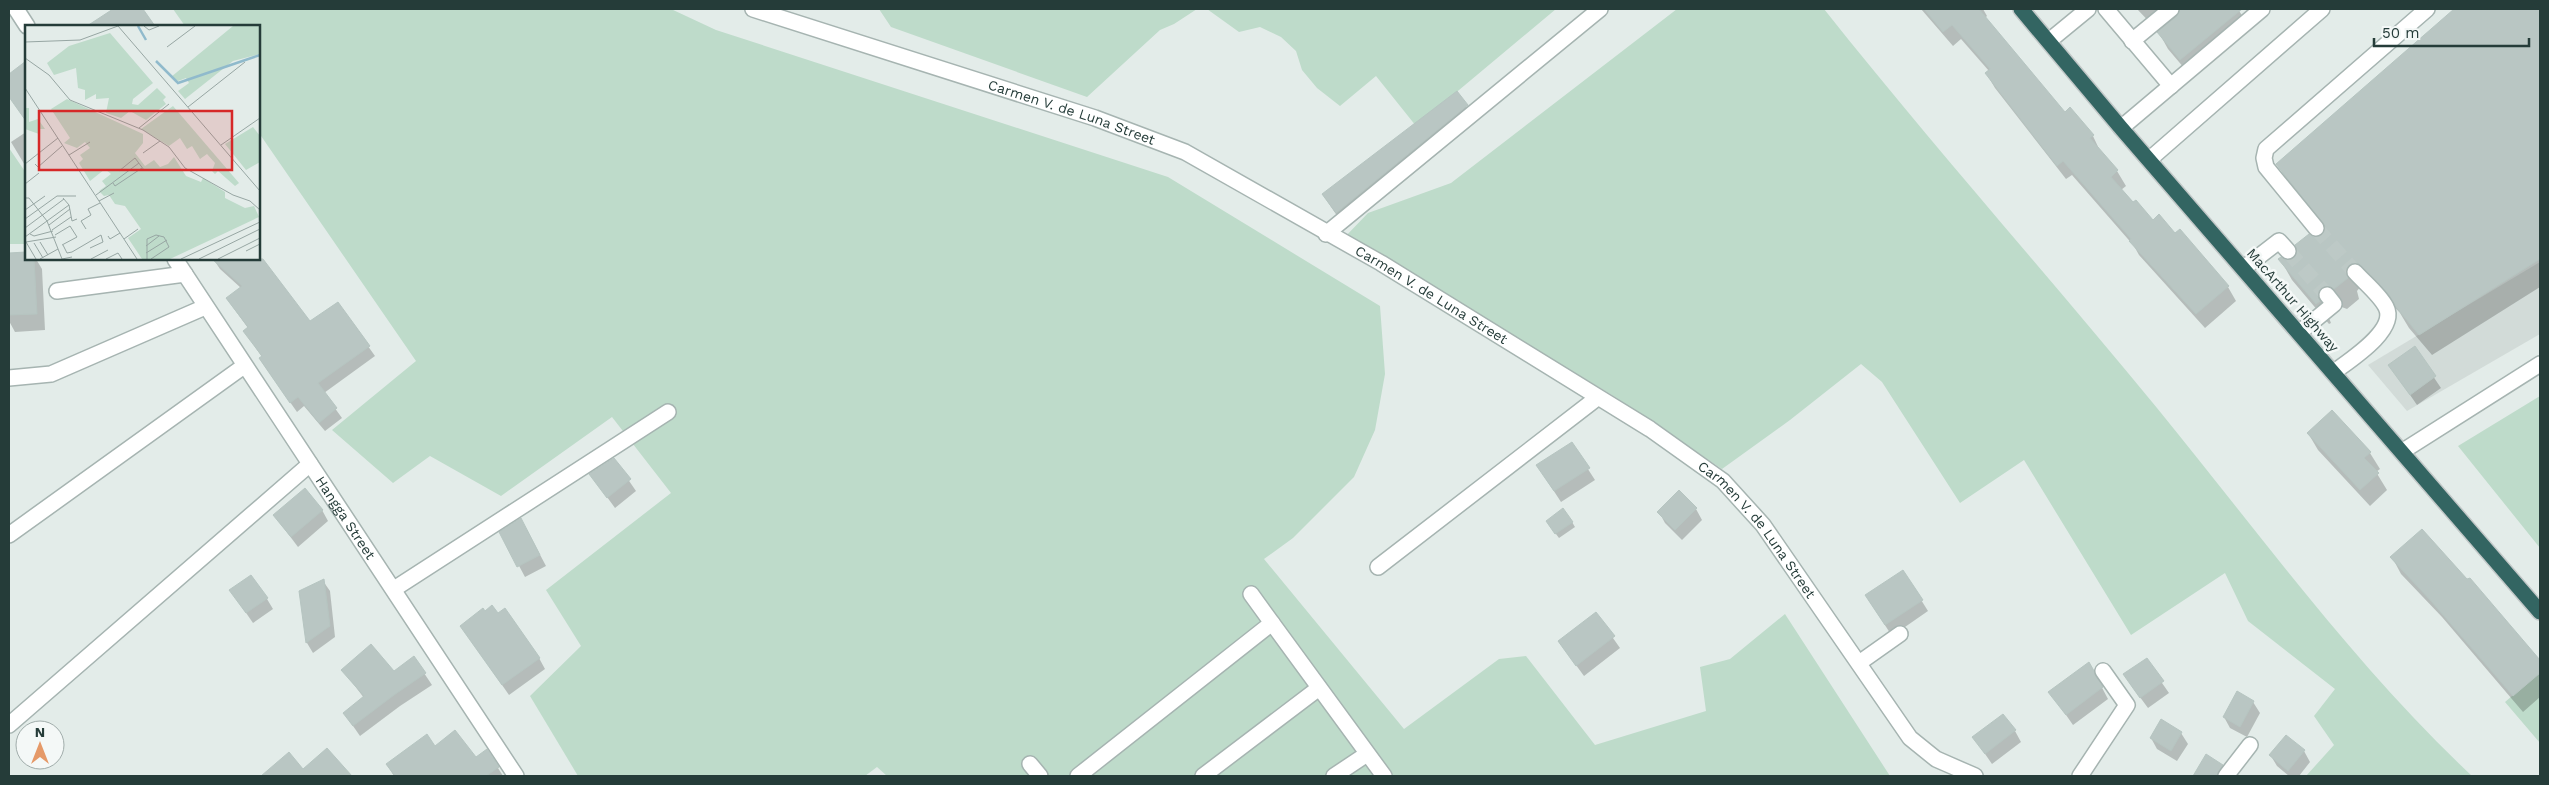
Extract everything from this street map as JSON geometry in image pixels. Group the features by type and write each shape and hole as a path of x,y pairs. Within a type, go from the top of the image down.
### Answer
{"highway":[{"name":"MacArthur Highway","path":"2022,9 2121,128 2300,332 2540,612"}],"street":[{"path":"16,9 26,25"},
{"name":"Carmen V. de Luna Street","path":"753,9 1095,118 1185,152 1326,234 1381,263 1650,429 1723,481 1763,525 1910,738 1936,758 1975,776"},
{"path":"1326,234 1600,9"},
{"path":"2050,41 2088,9"},
{"path":"2106,9 2171,86"},
{"path":"2132,41 2171,9"},
{"path":"2121,128 2262,9"},
{"path":"2150,159 2322,9"},
{"path":"2316,228 2266,167 2264,158 2266,149 2426,9"},
{"path":"2244,268 2279,241 2288,251"},
{"name":"Hangga Street","path":"176,260 244,366 394,588 516,776"},
{"path":"2334,372 2383,332 2388,322 2387,308 2355,272"},
{"path":"57,291 185,274"},
{"path":"2300,332 2334,304 2327,295"},
{"path":"9,378 52,374 205,307"},
{"path":"2403,451 2540,364"},
{"path":"9,535 244,366"},
{"path":"1378,567 1597,398"},
{"path":"394,588 668,412"},
{"path":"9,725 310,464"},
{"path":"1252,594 1384,776"},
{"path":"1078,776 1272,623"},
{"path":"1859,663 1900,634"},
{"path":"2080,776 2127,705 2103,672"},
{"path":"1203,776 1319,688"},
{"path":"2226,776 2250,746"},
{"path":"1334,776 1367,754"},
{"path":"1030,764 1040,776"}],"shaded area":[{"path":"2540,262 2540,334 2407,411 2368,365"}],"green space":[{"path":"173,9 671,9 716,30 1168,177 1380,306 1385,374 1375,430 1354,477 1293,538 1264,559 1404,729 1499,659 1526,656 1595,745 1706,711 1700,667 1730,659 1785,614 1890,776 887,776 877,767 865,776 578,776 530,696 581,646 546,590 671,493 612,417 501,496 430,456 393,483 332,430 416,361 260,134 260,25 184,25"},
{"path":"879,9 1197,9 1174,24 1160,30 1087,97 891,27"},
{"path":"1207,9 1556,9 1416,126 1376,76 1340,106 1317,88 1302,70 1296,51 1281,37 1260,27 1239,32"},
{"path":"1677,9 1824,9 1906,110 2157,408 2309,598 2387,689 2472,776 2306,776 2334,745 2314,716 2335,689 2248,621 2225,573 2131,635 2024,460 1960,503 1882,382 1861,364 1790,420 1722,469 1612,395 1392,264 1343,239 1368,213 1451,183"},
{"path":"9,148 25,172 25,244 9,244"},
{"path":"2540,396 2540,548 2458,446"},
{"path":"2540,672 2540,743 2505,702"}],"building":[{"path":"113,9 143,9 154,25 89,25"},
{"path":"1924,9 1979,9 2065,112 2070,107 2094,135 2090,138 2118,170 2111,177 2133,202 2136,200 2153,220 2159,214 2175,233 2180,229 2229,286 2196,314 2129,241 2131,239 2063,161 2057,166 1985,73 1990,69 1952,25 1943,32"},
{"path":"2180,9 2242,9 2180,60 2157,32 2177,16"},
{"path":"2454,9 2540,9 2540,259 2419,335 2396,307 2387,292 2358,263 2348,266 2346,270 2348,278 2334,289 2326,286 2321,288 2318,296 2320,301 2316,304 2278,259 2281,257 2286,260 2294,258 2297,253 2295,245 2309,234 2313,237 2322,236 2325,226 2276,164"},
{"path":"25,62 25,120 9,97 9,74"},
{"path":"1457,91 1468,105 1336,213 1322,194"},
{"path":"25,252 25,260 34,260 37,314 9,315 9,253"},
{"path":"263,259 310,321 338,302 370,346 318,383 337,408 319,423 298,397 290,403 259,358 262,356 243,331 248,327 226,298 242,286 213,260"},
{"path":"2415,346 2436,376 2410,395 2388,365"},
{"path":"2332,410 2371,452 2364,458 2379,473 2360,490 2307,433"},
{"path":"1572,442 1590,468 1554,491 1536,465"},
{"path":"614,458 631,479 607,498 589,474"},
{"path":"305,488 323,510 291,537 273,515"},
{"path":"1679,490 1697,508 1675,530 1657,512"},
{"path":"1563,508 1573,522 1555,534 1546,521"},
{"path":"521,518 540,555 517,567 499,532"},
{"path":"2422,529 2467,579 2470,578 2540,660 2540,673 2513,696 2431,601 2390,557"},
{"path":"1903,570 1923,600 1885,625 1865,595"},
{"path":"251,575 268,598 246,613 229,590"},
{"path":"324,579 330,626 306,643 299,591"},
{"path":"492,605 498,613 505,608 540,658 502,685 460,626 483,608 485,611"},
{"path":"1596,612 1615,636 1576,666 1558,641"},
{"path":"371,644 394,671 414,656 426,673 353,726 343,713 364,696 341,670"},
{"path":"2147,658 2164,681 2140,698 2123,674"},
{"path":"2089,662 2103,687 2066,715 2048,692"},
{"path":"2237,691 2254,701 2240,727 2223,717"},
{"path":"2003,714 2016,730 1985,754 1972,737"},
{"path":"2161,719 2182,732 2171,751 2150,738"},
{"path":"455,730 476,757 487,749 499,767 486,776 395,776 386,764 427,734 435,746"},
{"path":"2286,735 2305,750 2288,771 2269,755"},
{"path":"327,748 352,776 261,776 289,752 303,769"},
{"path":"2206,754 2223,765 2217,776 2193,776"}],"tunnel":[{"path":"2316,228 2355,272"},
{"path":"2288,251 2327,295"}]}
